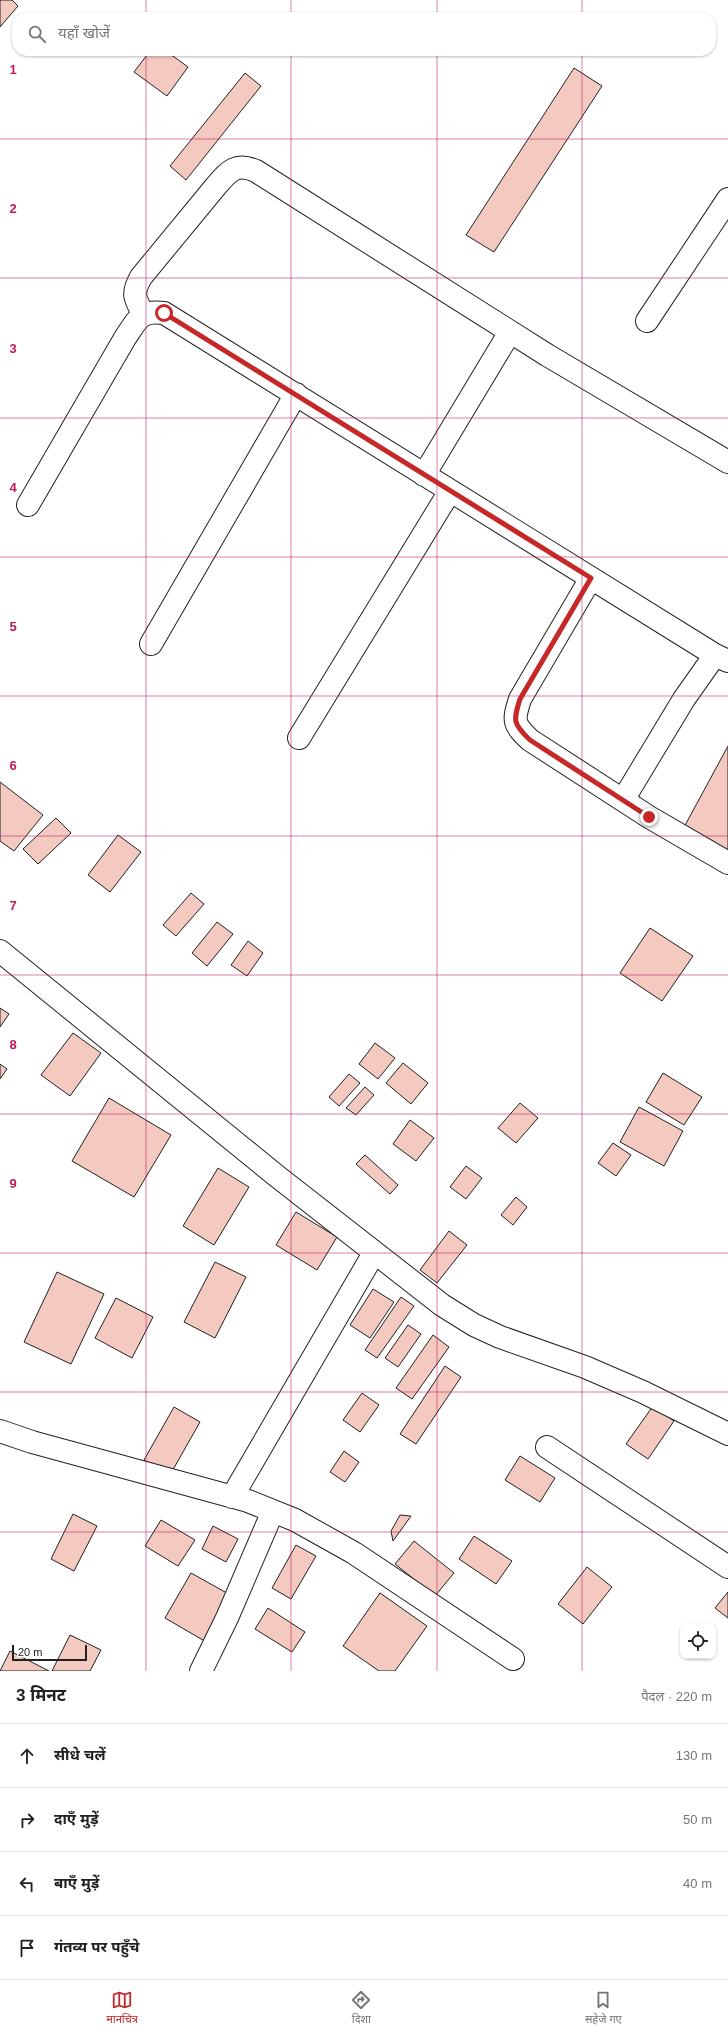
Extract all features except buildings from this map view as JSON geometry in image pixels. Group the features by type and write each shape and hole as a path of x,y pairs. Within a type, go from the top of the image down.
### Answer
{"street":[{"path":"143,313 134,298 136,287 141,277 228,173 238,167 245,166 256,171 510,332 728,462"},
{"path":"647,321 728,199"},
{"path":"28,505 125,338 143,313 151,311 164,313 722,658 684,699 623,800"},
{"path":"424,475 510,332"},
{"path":"151,644 296,394"},
{"path":"299,738 450,491"},
{"path":"591,578 520,699 515,714 518,728 530,740 623,800 728,863"},
{"path":"0,951 278,1177 374,1253 442,1304 474,1325 500,1337 586,1367 644,1392 728,1434"},
{"path":"232,1497 374,1253"},
{"path":"0,1431 26,1440 232,1497 295,1520 354,1553 513,1659"},
{"path":"547,1446 728,1567"},
{"path":"201,1671 227,1618 273,1511"}],"route":[{"path":"164,313 181,322 417,471 591,578 520,699 515,714 518,728 530,740 649,817"}]}
